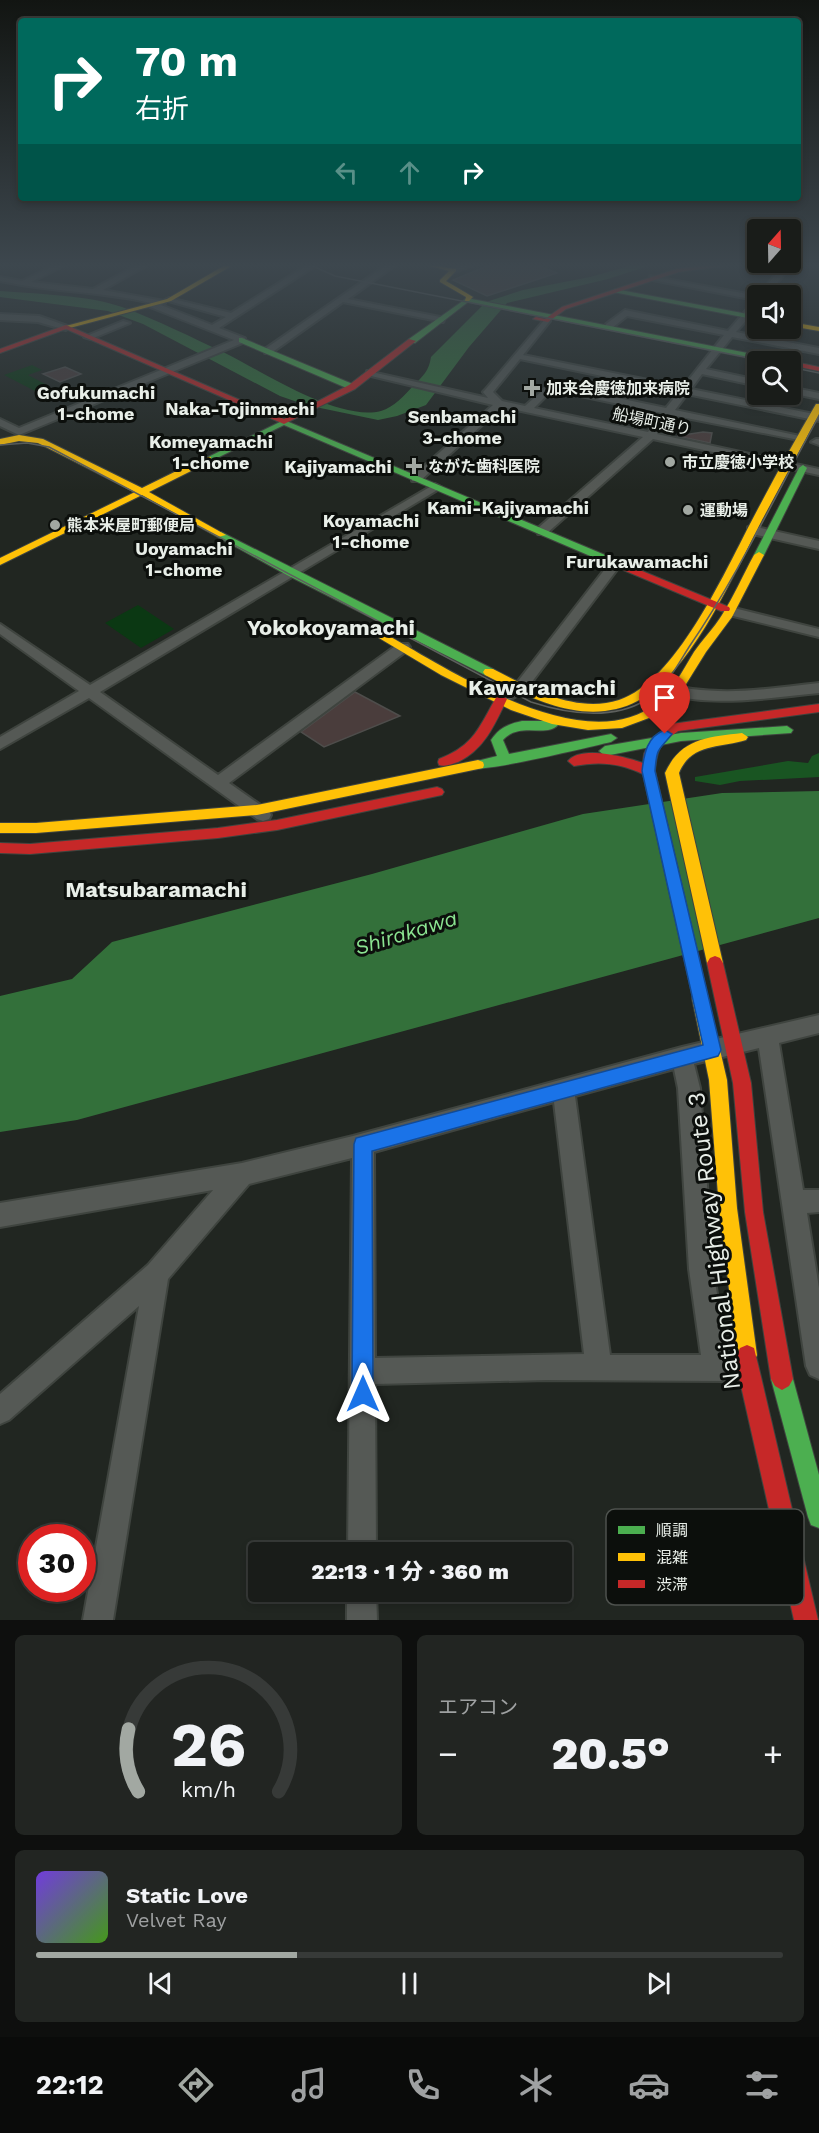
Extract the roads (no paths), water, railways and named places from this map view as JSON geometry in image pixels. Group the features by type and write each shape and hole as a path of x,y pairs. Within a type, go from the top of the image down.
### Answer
{"main road":[{"path":"0,351 31,340"},
{"path":"94,340 416,479 730,611"},
{"path":"242,340 352,387"},
{"path":"0,562 330,399 352,387 414,340"},
{"path":"658,340 747,356"},
{"path":"667,340 747,360"},
{"path":"801,365 819,369"},
{"path":"801,372 819,376"},
{"path":"0,442 19,435 40,441 143,492 291,573 520,688 559,702 589,706 616,704 637,698 652,686 712,604 800,439 817,414"},
{"path":"0,452 21,450 36,452 129,499 325,606"},
{"path":"374,632 501,699 560,723 604,727 642,718 672,694 730,611 813,450"},
{"path":"300,802 348,784 462,757 475,748 501,699"},
{"path":"559,702 560,723"},
{"path":"0,828 36,828 257,810 573,745 675,727 819,708"},
{"path":"505,760 497,740 501,733 510,727 520,725 547,726 560,723"},
{"path":"653,748 675,727"},
{"path":"573,745 606,744 653,748 712,733 792,729 693,746 677,757 671,768 653,748"},
{"path":"559,764 627,747"},
{"name":"National Highway Route 3","path":"653,748 649,771 706,1018 718,1080 728,1208 748,1367 781,1509"},
{"path":"580,759 605,756 618,758 649,771"},
{"name":"National Highway Route 3","path":"671,768 742,1083 754,1212 777,1357 819,1517"},
{"path":"0,848 30,849 206,834 277,825 449,789"},
{"name":"National Highway Route 3","path":"803,1605 806,1620"}],"street":[{"path":"0,422 19,435 242,340"},
{"path":"268,351 285,340"},
{"path":"416,479 497,408 499,403 488,392 530,340"},
{"path":"542,531 650,436 726,340"},
{"path":"763,340 819,351"},
{"path":"516,356 817,414"},
{"path":"701,371 747,381"},
{"name":"船場町通り","path":"370,373 786,465 813,450 819,472"},
{"path":"527,409 550,387 800,439"},
{"path":"801,392 819,396"},
{"path":"0,744 435,487"},
{"path":"752,530 819,545"},
{"path":"501,699 520,688 616,563"},
{"path":"730,611 819,633"},
{"path":"0,628 91,690 277,825"},
{"path":"218,783 403,648"},
{"path":"652,686 672,694 710,698 819,688"},
{"path":"0,1215 242,1174 363,1144 682,1057 819,1024"},
{"path":"768,1037 819,1366"},
{"path":"682,1057 689,1088 701,1269 716,1368"},
{"path":"563,1089 599,1369"},
{"path":"362,1542 363,1144"},
{"path":"0,1411 157,1274 242,1174"},
{"path":"794,1202 819,1202"},
{"path":"98,1620 157,1274"},
{"path":"363,1371 547,1367 599,1369 748,1367"},
{"path":"792,1418 819,1418"},
{"path":"362,1602 362,1620"}],"water":[{"path":"173,340 196,340 302,393 344,409 364,412 381,411 398,401 425,373 431,357 448,340 475,340 426,405 397,416 378,420 306,405 280,396"},
{"name":"Shirakawa","path":"819,791 819,918 77,1120 0,1132 0,996 72,979 112,942 372,874 583,814 722,793"}],"tram line":[{"path":"657,340 747,357"},
{"path":"801,369 819,373"},
{"path":"0,445 27,443 49,447 531,702 560,710 604,713 633,707 646,700 671,676 741,562 819,416"}],"place":[{"name":"加来会慶徳加来病院","path":"532,388"},
{"name":"市立慶徳小学校","path":"670,462"},
{"name":"ながた歯科医院","path":"414,466"},
{"name":"運動場","path":"688,510"},
{"name":"熊本米屋町郵便局","path":"55,525"}],"district":[{"name":"Gofukumachi 1-chome","path":"96,403"},
{"name":"Naka-Tojinmachi","path":"240,409"},
{"name":"Senbamachi 3-chome","path":"462,427"},
{"name":"Komeyamachi 1-chome","path":"211,452"},
{"name":"Kajiyamachi","path":"338,467"},
{"name":"Kami-Kajiyamachi","path":"508,508"},
{"name":"Koyamachi 1-chome","path":"371,531"},
{"name":"Uoyamachi 1-chome","path":"184,559"},
{"name":"Furukawamachi","path":"637,562"},
{"name":"Yokokoyamachi","path":"331,627"},
{"name":"Kawaramachi","path":"542,687"},
{"name":"Matsubaramachi","path":"156,889"}]}
